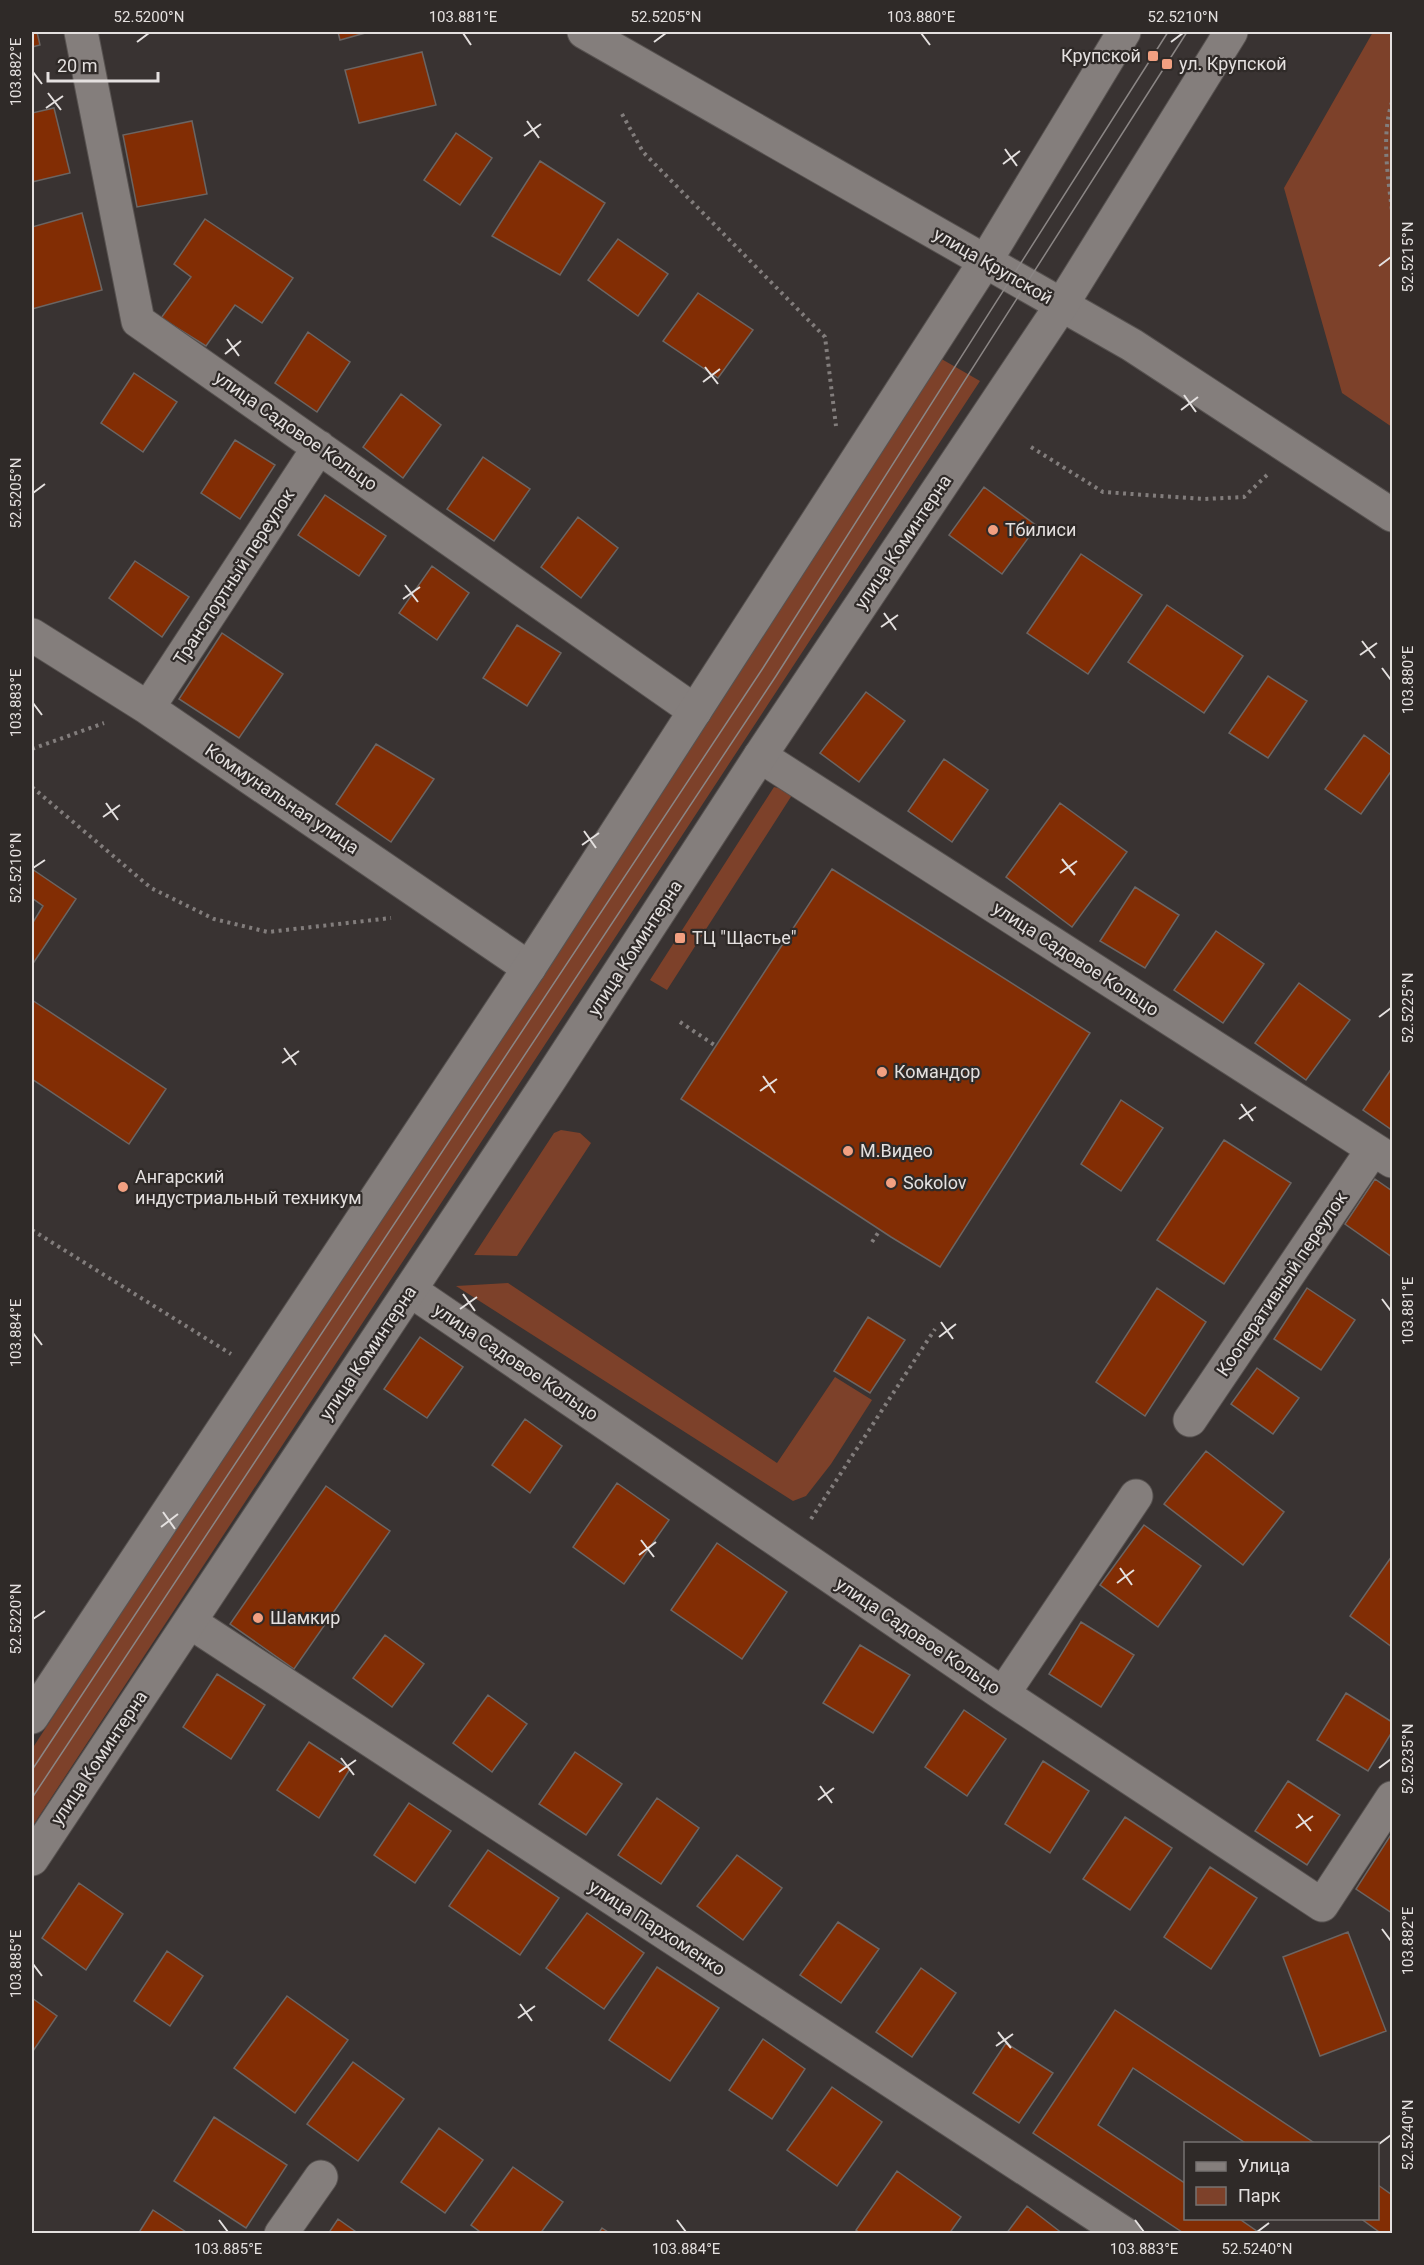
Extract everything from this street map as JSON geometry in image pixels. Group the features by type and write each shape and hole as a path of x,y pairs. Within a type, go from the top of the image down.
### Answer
{"street":[{"name":"улица Садовое Кольцо","path":"81,32 138,321 695,711"},
{"name":"улица Крупской","path":"585,32 1132,345 1392,515"},
{"path":"32,1717 529,968 986,260 1124,32"},
{"name":"улица Коминтерна","path":"32,1859 550,1079 760,756 1061,306 1231,32"},
{"name":"Транспортный переулок","path":"148,708 319,447"},
{"name":"Коммунальная улица","path":"32,635 148,708 529,968"},
{"name":"улица Садовое Кольцо","path":"760,756 1383,1155"},
{"name":"Кооперативный переулок","path":"1190,1420 1383,1155"},
{"name":"улица Садовое Кольцо","path":"410,1290 1003,1694 1322,1905 1392,1798"},
{"path":"1003,1694 1136,1496"},
{"name":"улица Пархоменко","path":"190,1622 1125,2234"},
{"path":"281,2234 321,2177"}],"path":[{"path":"1392,102 1387,117 1387,173 1392,211"},
{"path":"622,114 643,152 825,337 837,436"},
{"path":"1031,447 1103,492 1204,499 1244,497 1266,476 1287,446"},
{"path":"32,748 148,708"},
{"path":"32,788 151,888 214,919 268,932 446,912"},
{"path":"680,1022 716,1046"},
{"path":"32,1230 232,1354"},
{"path":"872,1242 880,1230"},
{"path":"791,1549 935,1329"}],"green space":[{"path":"1373,32 1392,32 1392,427 1342,393 1284,188"},
{"path":"938,357 980,381 32,1827 32,1749"},
{"path":"774,787 794,792 667,990 650,980"},
{"path":"561,1130 580,1133 591,1143 517,1256 474,1255 554,1133"},
{"path":"508,1283 777,1463 835,1377 872,1400 831,1464 806,1496 793,1501 456,1286"}],"building":[{"path":"32,32 37,32 40,45 32,47"},
{"path":"338,32 369,32 340,40"},
{"path":"422,52 436,105 359,123 345,70"},
{"path":"54,108 70,173 32,182 32,113"},
{"path":"192,121 207,194 137,207 123,135"},
{"path":"456,133 492,158 460,205 424,180"},
{"path":"540,161 605,203 560,275 492,236"},
{"path":"82,213 102,290 32,309 32,227"},
{"path":"205,219 293,278 262,323 235,305 206,346 161,318 191,277 174,264"},
{"path":"618,239 668,274 638,316 588,280"},
{"path":"698,293 753,330 718,378 663,341"},
{"path":"308,332 350,362 317,412 275,383"},
{"path":"134,373 177,402 143,452 101,423"},
{"path":"401,394 441,425 403,478 363,447"},
{"path":"235,440 275,465 240,519 201,493"},
{"path":"483,457 530,489 494,541 447,509"},
{"name":"Тбилиси","path":"984,487 1037,526 1002,574 949,535"},
{"path":"325,495 386,536 359,576 298,535"},
{"path":"578,517 618,548 581,598 541,567"},
{"path":"1081,554 1142,595 1088,674 1027,633"},
{"path":"135,561 189,597 162,637 109,598"},
{"path":"432,566 469,593 437,640 399,613"},
{"path":"1167,605 1243,656 1204,713 1128,662"},
{"path":"517,625 561,653 527,706 483,678"},
{"path":"222,633 283,674 239,738 179,699"},
{"path":"1268,676 1307,701 1268,758 1229,733"},
{"path":"866,692 905,721 859,782 820,753"},
{"path":"1364,735 1392,756 1392,770 1361,814 1325,789"},
{"path":"376,744 434,779 391,842 336,804"},
{"path":"944,759 988,790 952,842 908,811"},
{"path":"1060,803 1127,852 1072,927 1006,877"},
{"path":"32,869 76,899 32,965 32,924 43,906 32,898"},
{"name":"Командор","path":"832,869 1090,1033 940,1267 681,1099"},
{"path":"1135,887 1179,915 1145,968 1100,941"},
{"path":"1216,931 1264,964 1223,1023 1174,990"},
{"path":"1299,983 1350,1020 1306,1080 1255,1043"},
{"path":"32,1000 166,1089 129,1144 32,1079"},
{"path":"1392,1068 1392,1130 1363,1110"},
{"path":"1121,1100 1163,1128 1121,1191 1081,1164"},
{"path":"1224,1140 1291,1183 1224,1284 1157,1240"},
{"path":"1375,1179 1392,1191 1392,1257 1345,1224"},
{"path":"1157,1288 1206,1322 1145,1416 1096,1382"},
{"path":"1307,1288 1355,1320 1321,1370 1274,1339"},
{"path":"868,1317 905,1340 870,1393 834,1371"},
{"path":"420,1337 463,1367 427,1418 384,1389"},
{"path":"1257,1368 1299,1398 1273,1434 1231,1404"},
{"path":"525,1419 562,1446 530,1493 492,1465"},
{"path":"1206,1451 1284,1512 1243,1565 1164,1504"},
{"path":"617,1483 669,1520 624,1584 573,1547"},
{"path":"326,1486 390,1531 294,1669 230,1624"},
{"path":"1144,1525 1201,1566 1158,1627 1100,1585"},
{"path":"717,1543 787,1592 742,1659 671,1610"},
{"path":"1392,1556 1392,1647 1350,1616"},
{"path":"1081,1622 1134,1655 1101,1707 1049,1674"},
{"path":"385,1635 424,1664 392,1707 353,1678"},
{"path":"860,1645 910,1675 873,1733 823,1703"},
{"path":"217,1674 265,1705 231,1759 183,1727"},
{"path":"1346,1693 1392,1722 1392,1732 1368,1771 1317,1740"},
{"path":"488,1695 527,1724 492,1772 453,1743"},
{"path":"964,1710 1006,1739 967,1796 925,1767"},
{"path":"309,1742 350,1769 319,1818 277,1790"},
{"path":"575,1752 622,1784 586,1835 539,1804"},
{"path":"1043,1761 1089,1791 1050,1853 1005,1824"},
{"path":"1288,1781 1340,1815 1307,1865 1255,1831"},
{"path":"657,1798 699,1828 661,1884 618,1855"},
{"path":"409,1803 451,1831 415,1883 374,1855"},
{"path":"1125,1817 1172,1848 1130,1910 1083,1879"},
{"path":"1392,1833 1392,1913 1356,1889"},
{"path":"488,1850 559,1898 520,1955 449,1906"},
{"path":"737,1855 782,1888 743,1940 697,1906"},
{"path":"1210,1867 1257,1898 1211,1969 1164,1937"},
{"path":"79,1883 123,1914 86,1970 42,1938"},
{"path":"587,1913 644,1953 604,2009 546,1968"},
{"path":"838,1922 879,1949 841,2003 800,1975"},
{"path":"1348,1932 1386,2031 1320,2056 1283,1957"},
{"path":"167,1951 203,1976 170,2026 134,2001"},
{"path":"657,1967 719,2008 670,2081 609,2040"},
{"path":"921,1968 956,1993 912,2057 876,2032"},
{"path":"287,1996 348,2040 295,2113 234,2068"},
{"path":"32,1998 57,2016 33,2051 32,2049"},
{"path":"1115,2010 1313,2142 1244,2142 1133,2068 1098,2125 1184,2183 1184,2220 1241,2220 1261,2234 1185,2234 1033,2133"},
{"path":"763,2039 805,2069 772,2119 729,2090"},
{"path":"1006,2043 1053,2073 1019,2123 973,2093"},
{"path":"353,2062 404,2099 358,2161 307,2124"},
{"path":"832,2087 882,2122 837,2186 787,2150"},
{"path":"214,2117 287,2165 246,2228 174,2181"},
{"path":"439,2128 483,2160 445,2213 401,2182"},
{"path":"513,2167 563,2202 540,2234 483,2234 471,2225"},
{"path":"897,2171 961,2217 949,2234 861,2234 856,2230"},
{"path":"1379,2186 1392,2195 1392,2234 1382,2234 1363,2220 1379,2220"},
{"path":"1027,2206 1063,2234 1006,2234"},
{"path":"153,2210 189,2234 138,2234"},
{"path":"338,2219 359,2234 328,2234"},
{"path":"602,2228 611,2234 598,2234"}],"tram line":[{"path":"32,1770 763,668 1168,32"},
{"path":"32,1798 776,676 1187,32"}],"place":[{"name":"Крупской","path":"1153,56"},
{"name":"ул. Крупской","path":"1167,64"},
{"name":"Тбилиси","path":"993,530"},
{"name":"ТЦ \"Щастье\"","path":"680,938"},
{"name":"Командор","path":"882,1072"},
{"name":"М.Видео","path":"848,1151"},
{"name":"Sokolov","path":"891,1183"},
{"name":"Ангарский индустриальный техникум","path":"123,1187"},
{"name":"Шамкир","path":"258,1618"}]}
